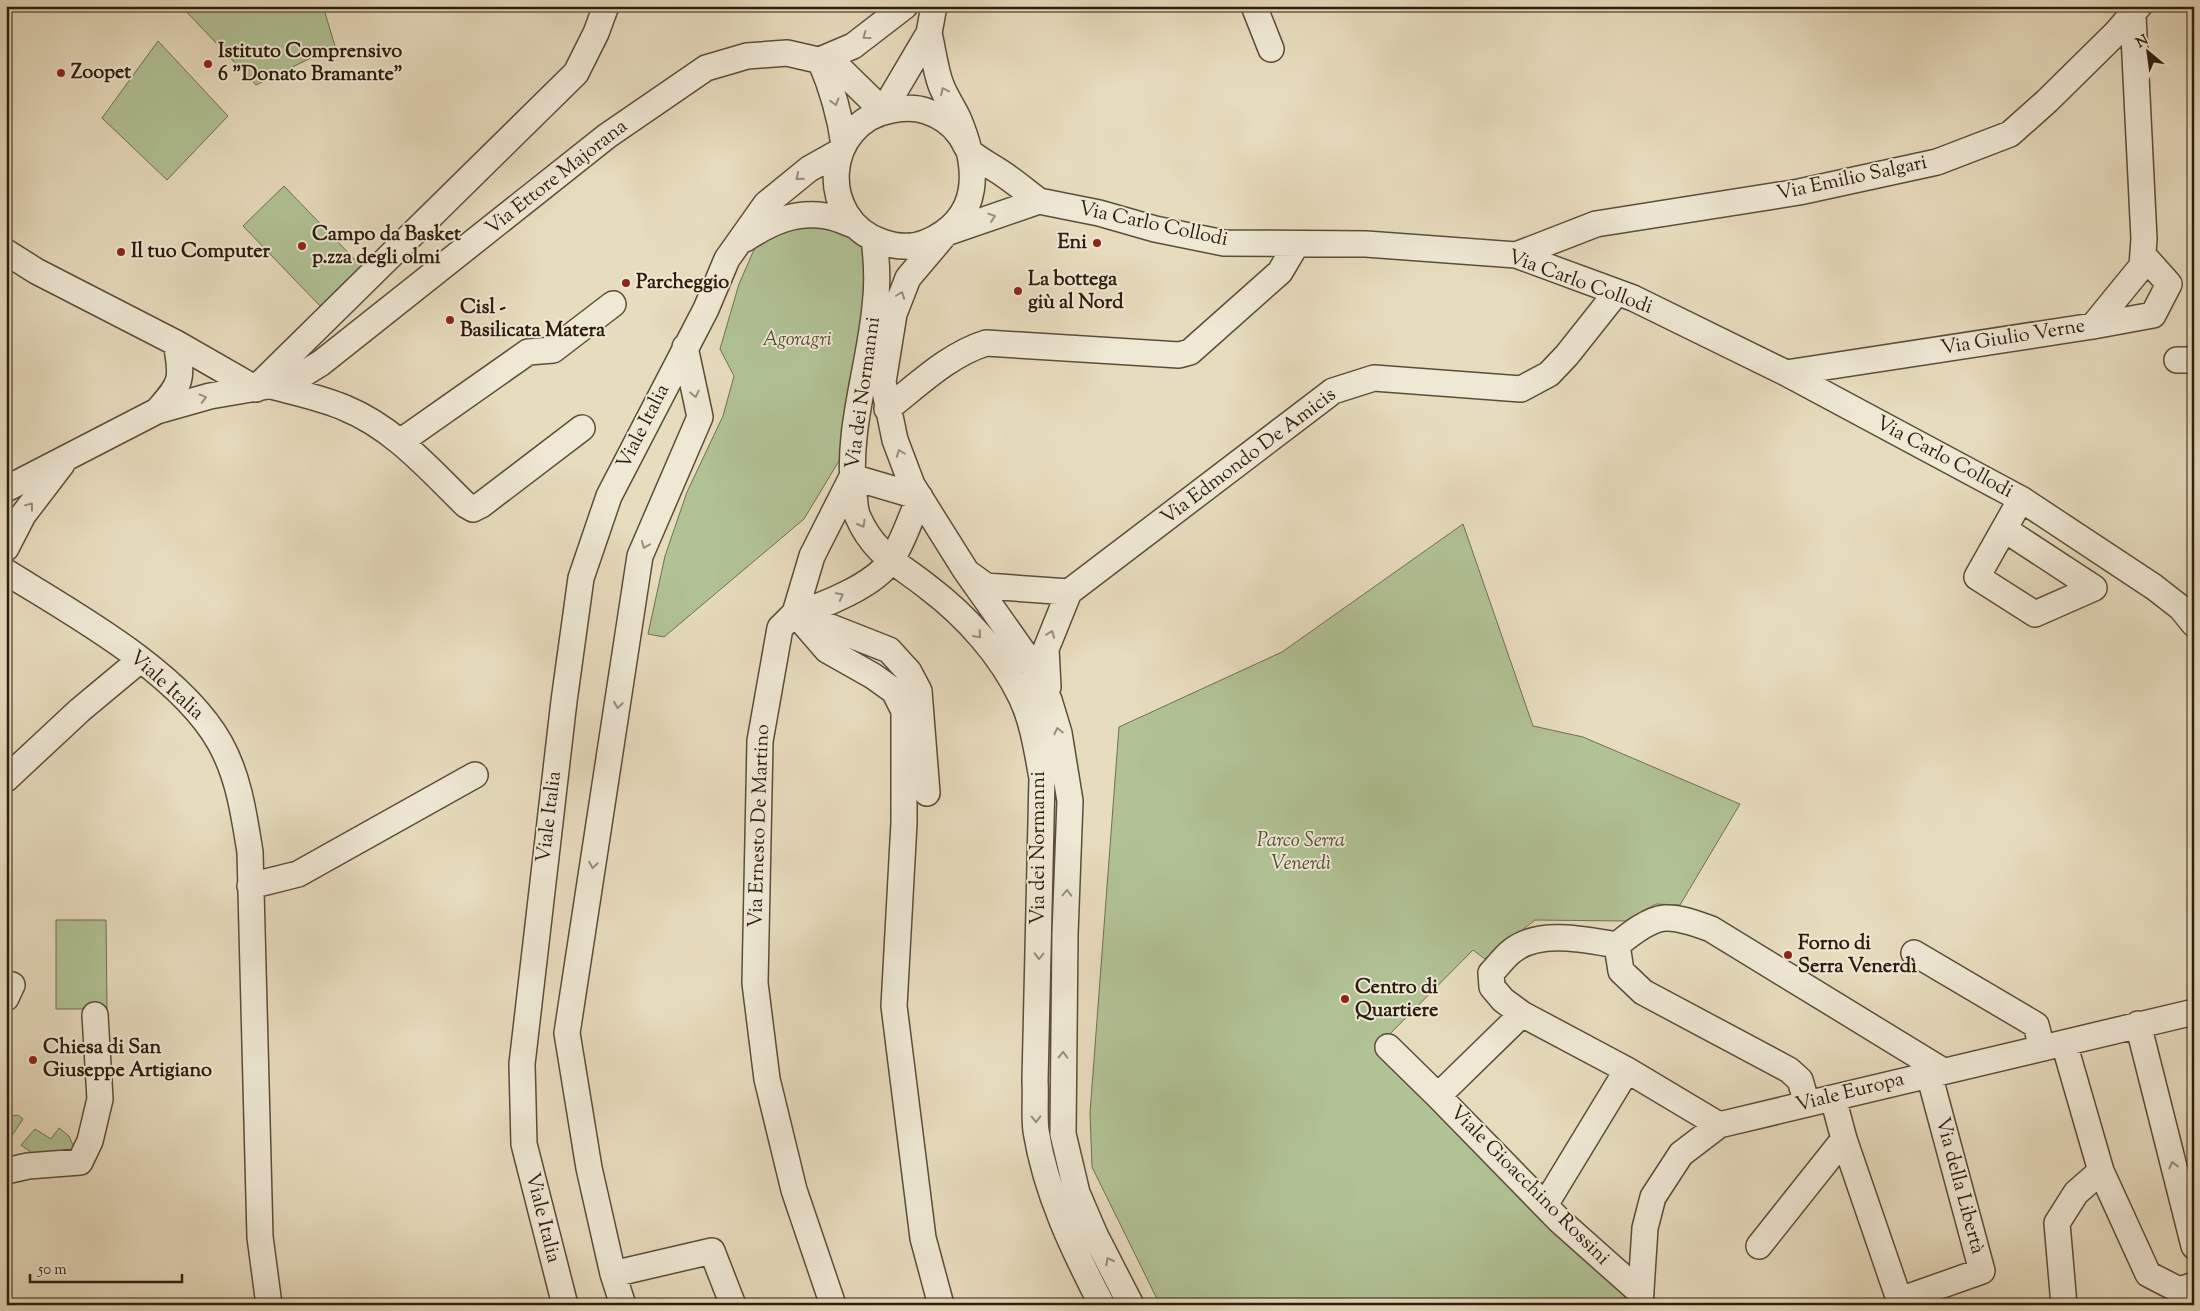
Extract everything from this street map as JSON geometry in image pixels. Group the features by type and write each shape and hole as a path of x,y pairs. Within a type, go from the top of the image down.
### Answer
{"street":[{"path":"6,489 157,411 210,396 264,387 576,73 596,33 606,6"},
{"path":"842,148 840,120 830,83 820,60 853,46 905,6"},
{"path":"883,111 929,33 934,6"},
{"path":"1254,6 1271,49"},
{"name":"Via Emilio Salgari","path":"1516,255 1596,224 1799,192 1937,162 2010,134 2048,101 2136,10"},
{"name":"Via Giulio Verne","path":"1786,373 2093,326 2142,266 2144,239 2136,10"},
{"path":"929,33 941,85 958,119 970,152 974,174 971,196 962,217 946,233"},
{"name":"Via Ettore Majorana","path":"264,387 300,376 321,363 607,136 706,68 747,56 787,52 820,60 835,64 883,111"},
{"path":"904,108 924,110 937,116 959,134 970,152 1039,202 946,233 925,243 908,246 891,245 865,233 844,210 837,191 836,171 842,148 851,134 865,120 883,111 904,108"},
{"name":"Viale Italia","path":"565,1305 524,1144 522,1064 564,701 581,578 609,496 706,309 727,259 766,204 808,169 842,148"},
{"name":"Via Carlo Collodi","path":"1039,202 1081,209 1155,229 1224,243 1366,244 1516,255 1632,298 1786,373 2021,499 2154,587 2181,608 2194,624"},
{"name":"Viale Italia","path":"737,244 764,228 795,215 828,216 865,233"},
{"name":"Via dei Normanni","path":"865,233 877,268 875,308 858,404 852,477 857,516 875,548 930,589 964,619 1000,661 1021,698 1035,742 1042,778 1035,1081 1036,1130 1052,1197 1073,1248 1102,1305"},
{"name":"Via dei Normanni","path":"946,233 908,278 894,314 882,382 894,440 912,485 966,572 1033,666 1049,700 1059,733 1070,800 1065,934 1062,1134 1077,1193 1095,1235 1131,1305"},
{"path":"888,409 950,360 986,343 1179,355 1190,352 1280,272 1296,245"},
{"path":"6,252 36,271 264,387 346,408"},
{"path":"2093,326 2153,315 2169,284 2143,255"},
{"name":"Via Edmondo De Amicis","path":"1069,592 1333,391 1374,378 1521,389 1548,374 1567,355 1617,292"},
{"path":"400,442 528,352 553,350 614,304"},
{"path":"157,411 175,391 181,371 176,343"},
{"name":"Viale Italia","path":"624,1305 613,1274 589,1168 567,1033 640,556 700,417 685,347"},
{"path":"321,363 324,381 330,391 346,408 400,442 466,505 473,509 481,505 582,428"},
{"path":"6,548 23,515 65,460"},
{"path":"852,477 920,497 891,560 874,580 814,609 795,613 812,556 852,477"},
{"path":"2004,529 2021,499"},
{"name":"Via Carlo Collodi","path":"2021,499 2048,504 2161,578 2194,604"},
{"name":"Viale Italia","path":"6,572 84,620 140,660 202,714 221,744 234,772 242,800 250,852 260,1237 269,1305"},
{"path":"966,572 986,586 1069,592 1046,649 1049,700"},
{"path":"795,613 889,650 909,672 919,691 928,793"},
{"path":"795,613 827,650 873,676 894,691 904,712 904,823 894,1006 923,1238 941,1305"},
{"name":"Via Ernesto De Martino","path":"795,613 780,628 760,741 755,983 767,1079 794,1190 833,1305"},
{"path":"6,778 80,710 140,660"},
{"path":"250,886 298,874 475,775"},
{"path":"1719,1125 1627,1070 1522,1014 1503,1000 1492,987 1491,974 1513,950 1538,939 1569,938 1617,945 1637,929 1664,917 1686,921 1711,929 1936,1072"},
{"path":"1617,945 1621,970 1644,992 1789,1070 1800,1080 1807,1104"},
{"path":"1914,954 2036,1025 2053,1046 2101,1171 2148,1274 2180,1290 2194,1285"},
{"name":"Viale Europa","path":"1640,1299 1645,1228 1653,1197 1681,1154 1719,1125 1936,1072 2053,1046 2190,1010"},
{"name":"Viale Gioacchino Rossini","path":"1522,1014 1438,1096 1560,1221 1640,1299"},
{"path":"17,1168 80,1162 90,1141 100,1098 95,1015"},
{"path":"2138,1024 2194,1246"},
{"path":"1388,1047 1438,1096"},
{"path":"1545,1205 1627,1070"},
{"name":"Via della Libertà","path":"1901,1302 1982,1271 1936,1072"},
{"path":"1833,1098 1844,1139 1901,1302"},
{"path":"1759,1246 1844,1139"},
{"path":"2064,1305 2057,1223 2076,1192 2101,1171"},
{"path":"613,1274 712,1250 733,1305"}],"green space":[{"path":"181,6 323,6 335,46 256,85"},
{"path":"158,41 228,116 167,180 102,118"},
{"name":"Campo da Basket p.zza degli olmi","path":"284,186 361,266 320,306 243,226"},
{"name":"Agoragri","path":"795,215 874,239 854,436 804,519 664,637 648,634 665,556 687,492 723,416 734,376 720,349 739,284 764,227"},
{"name":"Parco Serra Venerdì","path":"1463,524 1533,726 1583,737 1740,804 1680,905 1656,904 1625,921 1535,920 1485,959 1473,950 1376,1048 1625,1295 1624,1305 1160,1305 1092,1167 1090,1113 1119,727 1282,652"},
{"path":"56,920 106,920 107,1009 56,1009"},
{"path":"18,1115 23,1119 9,1140 6,1141 6,1117"},
{"path":"59,1128 69,1136 75,1150 39,1158 21,1145 35,1129 51,1139"}],"place":[{"name":"Istituto Comprensivo 6 \"Donato Bramante\"","path":"208,64"},
{"name":"Zoopet","path":"61,73"},
{"name":"Eni","path":"1097,243"},
{"name":"Campo da Basket p.zza degli olmi","path":"302,246"},
{"name":"Il tuo Computer","path":"121,252"},
{"name":"Parcheggio","path":"626,283"},
{"name":"La bottega giù al Nord","path":"1018,291"},
{"name":"Cisl - Basilicata Matera","path":"450,320"},
{"name":"Forno di Serra Venerdì","path":"1788,955"},
{"name":"Centro di Quartiere","path":"1345,999"},
{"name":"Chiesa di San Giuseppe Artigiano","path":"33,1060"}]}
